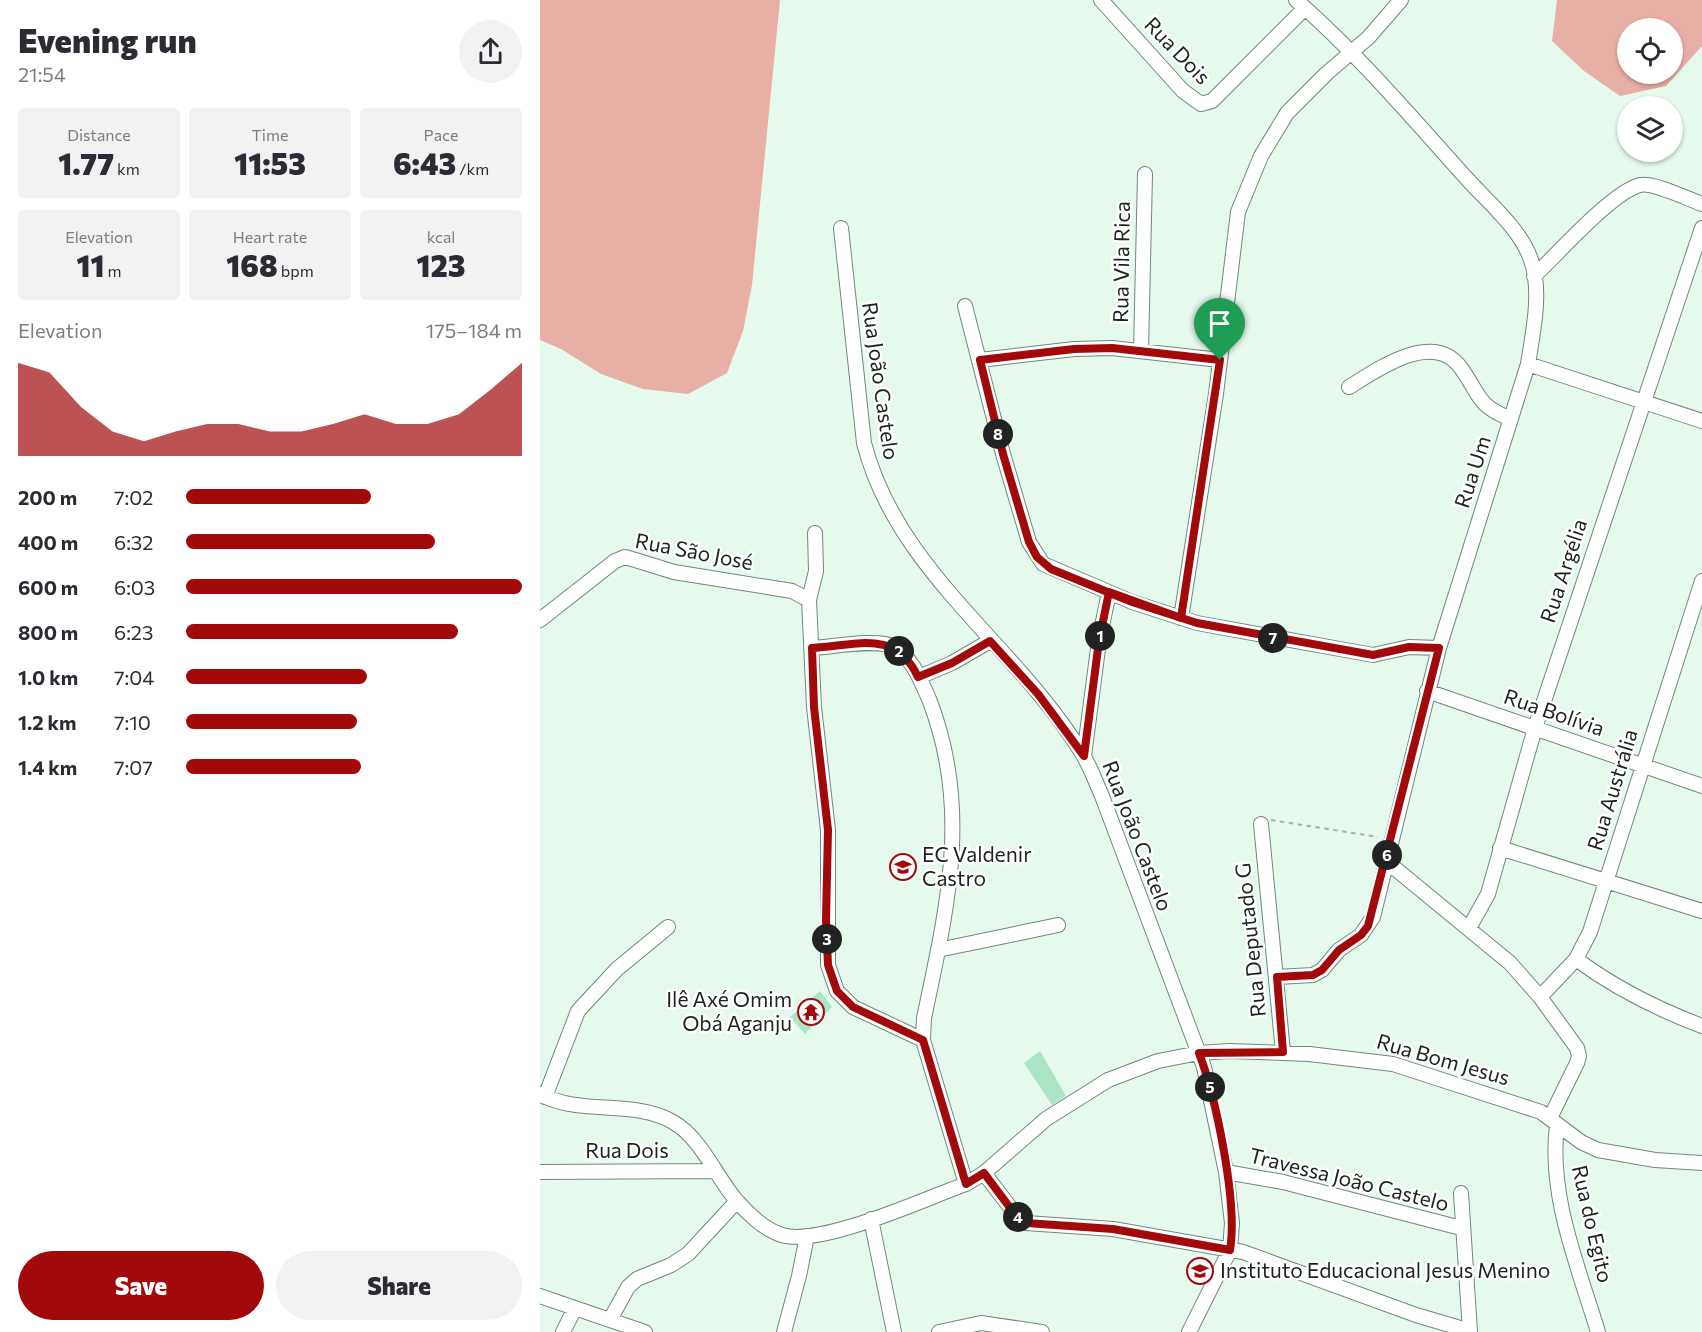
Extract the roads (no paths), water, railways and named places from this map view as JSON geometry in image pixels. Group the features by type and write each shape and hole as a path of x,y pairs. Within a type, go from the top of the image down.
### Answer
{"street":[{"name":"Rua Dois","path":"1101,0 1183,91 1201,104 1212,101 1300,4"},
{"path":"1181,618 1220,360 1233,236 1238,212 1249,181 1273,133 1287,113 1352,52 1401,0"},
{"name":"Rua Um","path":"1277,977 1313,975 1322,970 1339,950 1361,935 1372,917 1427,691 1528,364 1534,324 1534,276 1531,260 1524,246 1509,226 1352,52 1300,4"},
{"name":"Rua Vila Rica","path":"1141,351 1145,174"},
{"path":"1534,276 1603,210 1638,186 1650,186 1702,204"},
{"name":"Rua João Castelo","path":"841,228 864,443 871,471 900,529 990,641 1038,694 1084,756 1102,796 1199,1053 1212,1095 1226,1172 1232,1223 1230,1250 1190,1332"},
{"name":"Rua Argélia","path":"1469,928 1488,894 1534,728 1702,228"},
{"path":"965,306 1003,454 1032,550 1051,569 1181,618 1263,636 1373,655 1409,647 1439,648"},
{"name":"Rua Vila Rica","path":"980,360 1074,349 1141,351 1220,360"},
{"path":"1349,387 1404,355 1418,352 1444,355 1460,366 1487,408 1511,419"},
{"path":"1528,364 1702,421"},
{"path":"815,533 816,571 809,600 814,707 828,830 826,932 832,982 844,1001 853,1007 923,1040"},
{"name":"Rua São José","path":"540,620 615,561 625,557 674,572 796,592 809,600"},
{"name":"Rua Austrália","path":"1540,997 1576,959 1590,932 1702,581"},
{"path":"1084,756 1099,641 1109,592"},
{"path":"918,677 952,663 990,641"},
{"path":"812,648 890,645 904,655 918,677 943,743 953,813 950,886 924,1018 923,1040 966,1184"},
{"name":"Rua Bolívia","path":"1427,691 1702,786"},
{"name":"Rua Deputado G","path":"1261,824 1283,1052"},
{"path":"1500,848 1702,911"},
{"path":"1386,861 1509,963 1540,997 1579,1052 1577,1063 1554,1121"},
{"path":"938,950 1058,925"},
{"path":"542,1096 578,1011 617,969 668,927"},
{"path":"1576,959 1624,990 1702,1026"},
{"name":"Rua Bom Jesus","path":"542,1096 652,1112 670,1120 691,1136 736,1201 782,1235 807,1236 871,1219 966,1184 984,1173 1046,1119 1108,1080 1158,1061 1199,1053 1283,1052 1393,1064 1532,1108 1554,1121 1581,1142 1598,1150 1655,1160 1702,1163"},
{"name":"Rua do Egito","path":"1554,1121 1559,1194 1575,1260 1598,1332"},
{"name":"Rua Dois","path":"540,1172 714,1171"},
{"name":"Travessa João Castelo","path":"1226,1172 1283,1182 1461,1228"},
{"path":"984,1173 1020,1221 1026,1223 1113,1229 1256,1256 1345,1290 1470,1332 1461,1228 1461,1193"},
{"path":"610,1318 628,1287 637,1279 671,1265 688,1254 736,1201"},
{"path":"871,1219 894,1332"},
{"path":"783,1332 799,1276 807,1236"},
{"path":"540,1296 610,1318 645,1332"},
{"path":"563,1332 575,1308"},
{"path":"939,1332 981,1323 1042,1332"}],"place":[{"name":"EC Valdenir Castro","path":"903,867"},
{"name":"Ilê Axé Omim Obá Aganju","path":"811,1012"},
{"name":"Instituto Educacional Jesus Menino","path":"1200,1271"}]}
